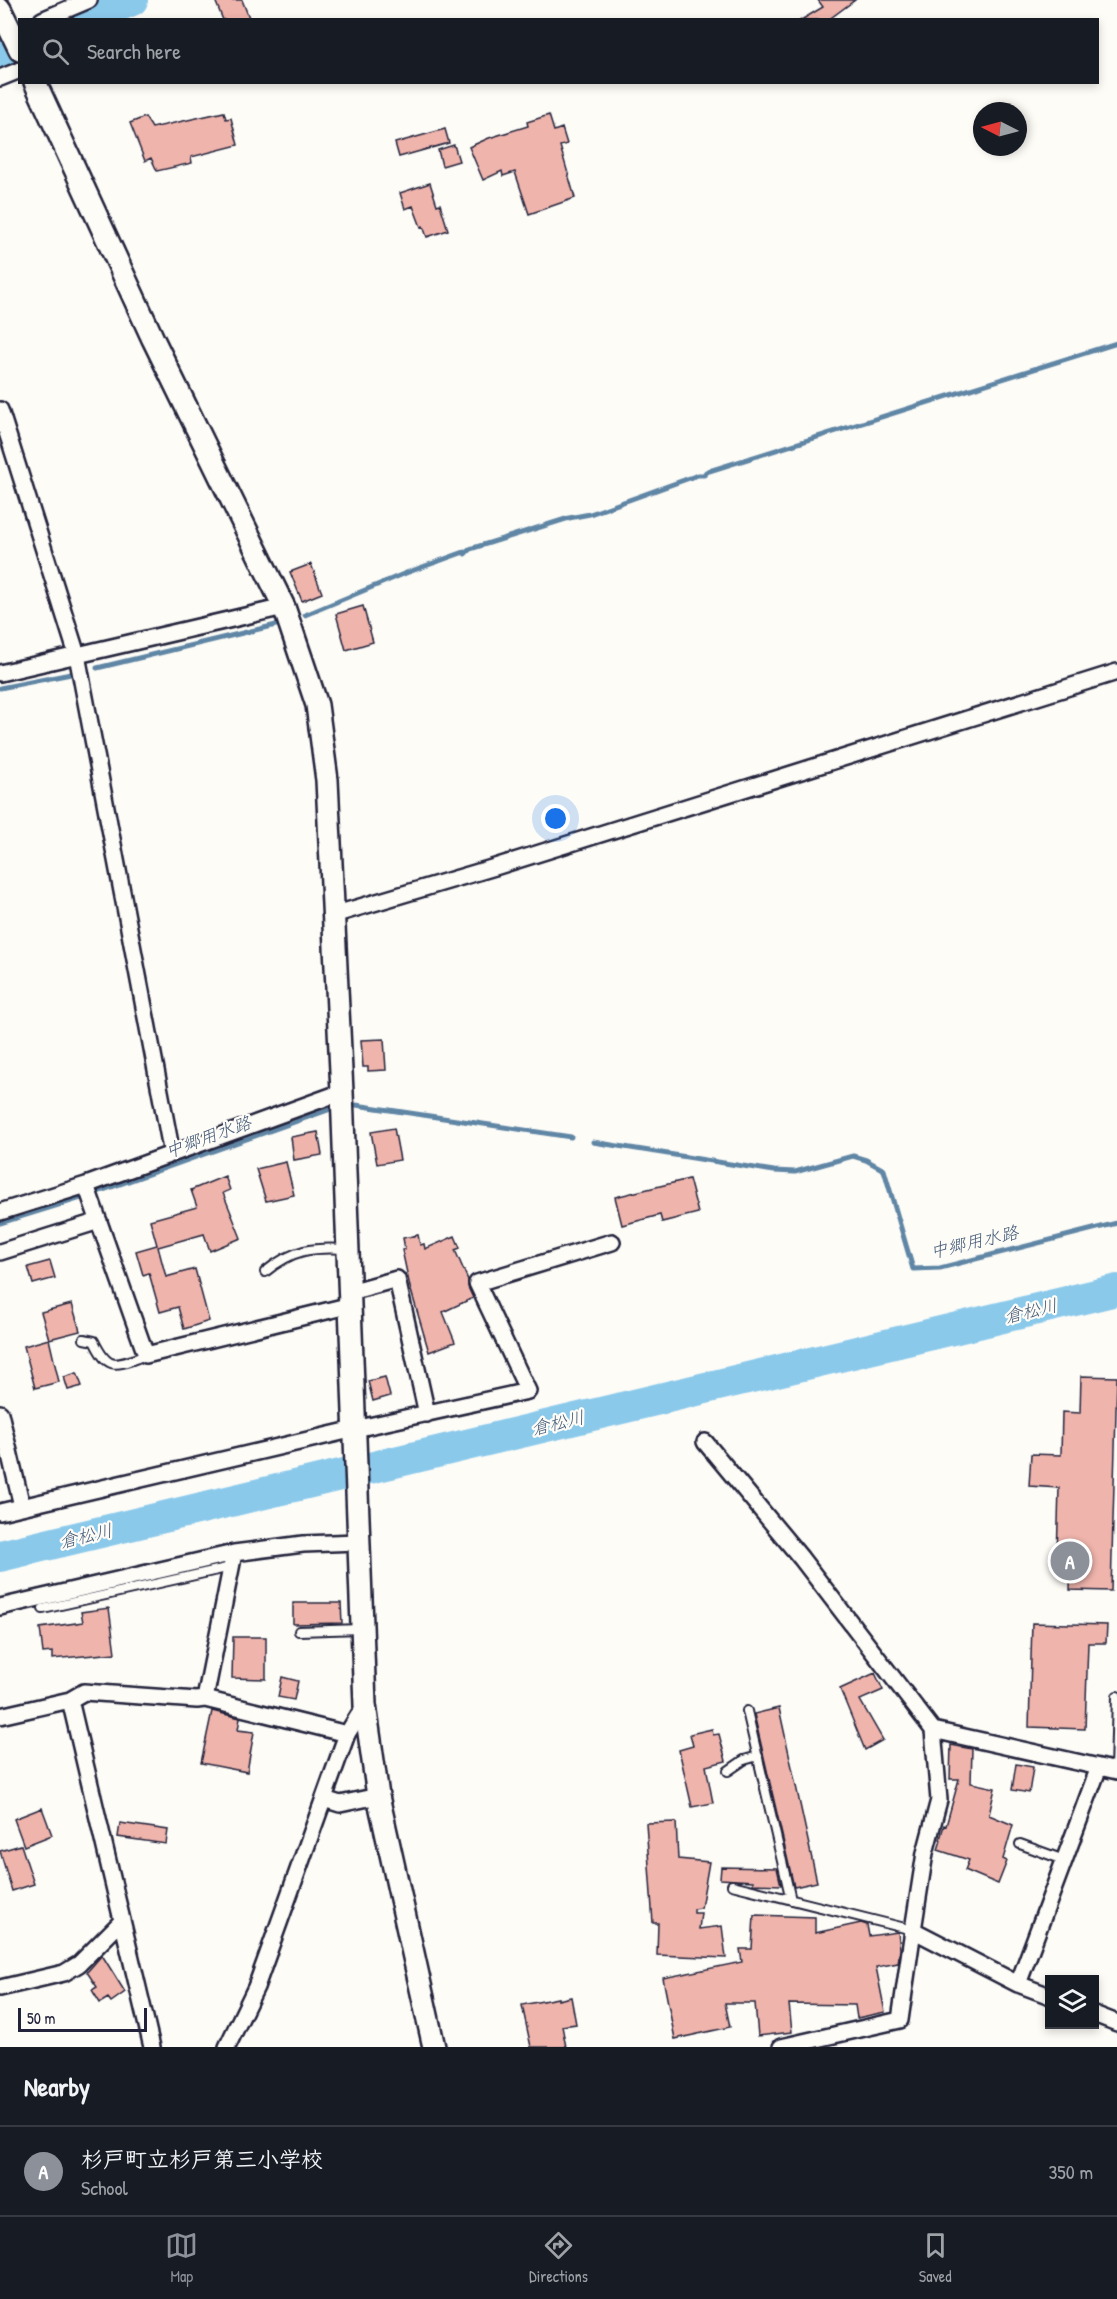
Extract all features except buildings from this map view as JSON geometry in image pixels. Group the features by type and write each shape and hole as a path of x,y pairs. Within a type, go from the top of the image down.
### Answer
{"street":[{"path":"47,18 89,0"},
{"path":"0,9 13,37"},
{"path":"0,78 18,71"},
{"path":"35,84 153,339 284,607 317,705 327,780 342,1092 364,1705 378,1796 434,2047"},
{"path":"0,410 77,654 172,1154"},
{"path":"0,674 284,607"},
{"path":"333,915 506,864 1117,672"},
{"path":"0,1212 86,1185 342,1092"},
{"path":"86,1185 146,1356 350,1299 397,1279 427,1414"},
{"path":"0,1252 99,1221"},
{"path":"0,1512 528,1391 477,1283 612,1242"},
{"path":"0,1413 22,1506"},
{"path":"705,1442 801,1558 933,1730 939,1800 925,1853 900,2020 781,2047"},
{"path":"0,1607 303,1544 358,1542"},
{"path":"205,1699 232,1560"},
{"path":"0,1716 70,1700 84,1692 205,1699 347,1734"},
{"path":"70,1700 152,2047"},
{"path":"227,2047 256,1987 347,1734 364,1705"},
{"path":"933,1730 1116,1771"},
{"path":"1018,1984 1099,1767"},
{"path":"324,1800 340,1804 378,1796"},
{"path":"0,1988 64,1973 79,1964 122,1921"},
{"path":"913,1930 1018,1984 1045,1994"},
{"path":"1099,2016 1117,2023"}],"lane":[{"path":"265,1272 279,1260 296,1252 319,1247 348,1249"},
{"path":"84,1339 94,1341 100,1356 114,1364 146,1356"},
{"path":"43,1609 232,1560"},
{"path":"299,1631 362,1629"},
{"path":"1116,1771 1117,1696"},
{"path":"747,1711 791,1900"},
{"path":"728,1772 744,1760 758,1756"},
{"path":"1020,1844 1064,1860"},
{"path":"732,1885 913,1930"}],"waterway":[{"path":"89,18 132,0"},
{"path":"0,54 18,47"},
{"path":"305,615 406,573 464,552 465,554 470,549 569,518 590,514 698,475 704,475 706,472 1117,343"},
{"path":"97,668 276,625"},
{"path":"0,688 76,673"},
{"name":"中郷用水路","path":"356,1105 571,1137"},
{"name":"中郷用水路","path":"95,1193 331,1109"},
{"name":"中郷用水路","path":"593,1142 774,1171 795,1172 853,1156 866,1160 884,1170 913,1269 940,1268 1117,1223"},
{"name":"中郷用水路","path":"0,1223 84,1197"},
{"name":"倉松川","path":"0,1556 1117,1290"}],"place":[{"name":"杉戸町立杉戸第三小学校","path":"1070,1561"}]}
